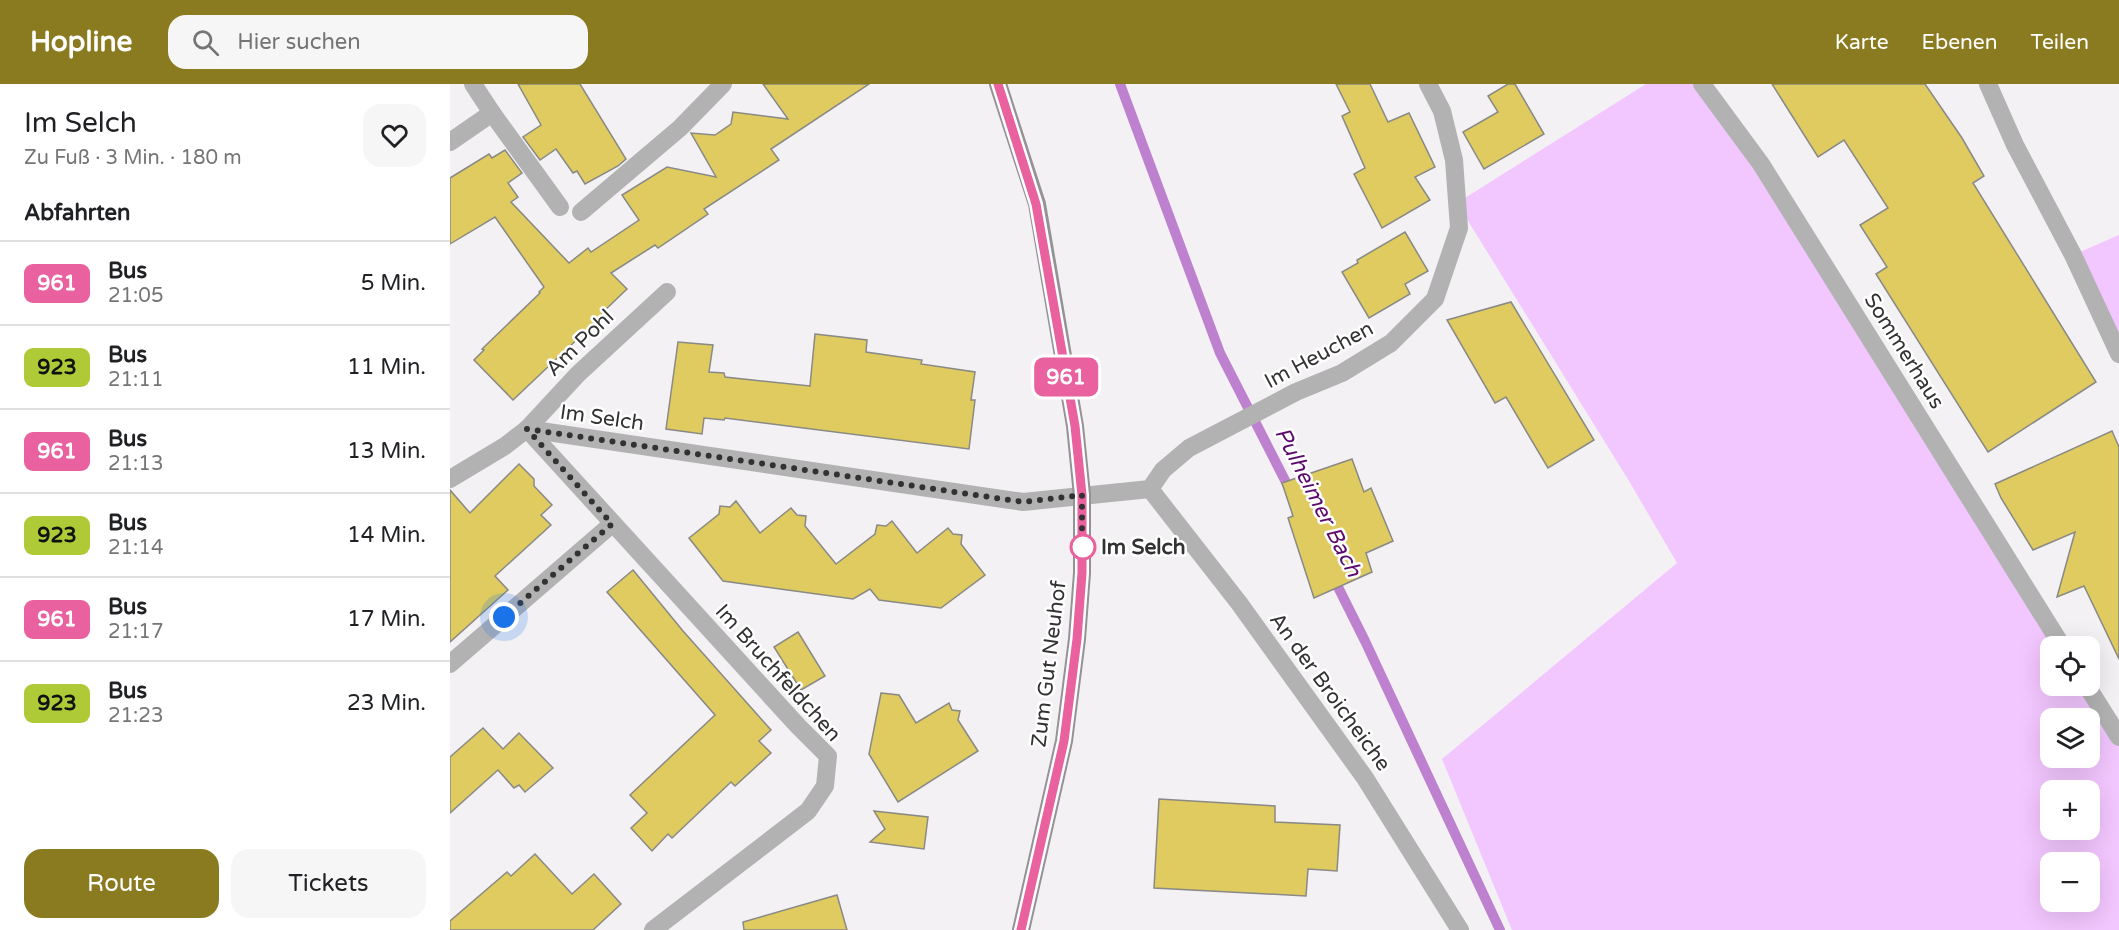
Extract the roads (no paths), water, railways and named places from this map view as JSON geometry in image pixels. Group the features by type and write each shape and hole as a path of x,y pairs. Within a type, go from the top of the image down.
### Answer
{"main road":[{"name":"Zum Gut Neuhof","path":"998,84 1036,204 1075,426 1082,495 1082,573 1077,639 1064,741 1021,930"}],"street":[{"path":"473,84 560,207"},
{"path":"581,212 680,128 723,84"},
{"name":"Im Heuchen","path":"1150,489 1163,470 1189,448 1296,392 1342,373 1391,343 1435,299 1459,228 1454,160 1442,111 1428,84"},
{"name":"Sommerhaus","path":"1702,84 1761,164 2056,636"},
{"path":"1988,84 2015,145 2073,255 2119,354"},
{"path":"450,142 492,113"},
{"name":"Am Pohl","path":"527,429 578,374 667,292"},
{"path":"450,478 505,446 527,429"},
{"name":"Im Selch","path":"527,429 1023,502 1082,495"},
{"name":"Im Bruchfeldchen","path":"527,429 612,524 828,756 825,786 808,811 653,930"},
{"path":"1082,495 1150,489"},
{"name":"An der Broicheiche","path":"1150,489 1239,603 1365,778 1460,930"},
{"path":"450,664 612,524"},
{"path":"2093,696 2119,738"}],"waterway":[{"name":"Pulheimer Bach","path":"1120,84 1220,353 1292,494"},
{"name":"Pulheimer Bach","path":"1332,575 1500,930"}],"place":[{"name":"Im Selch","path":"1083,547"}]}
